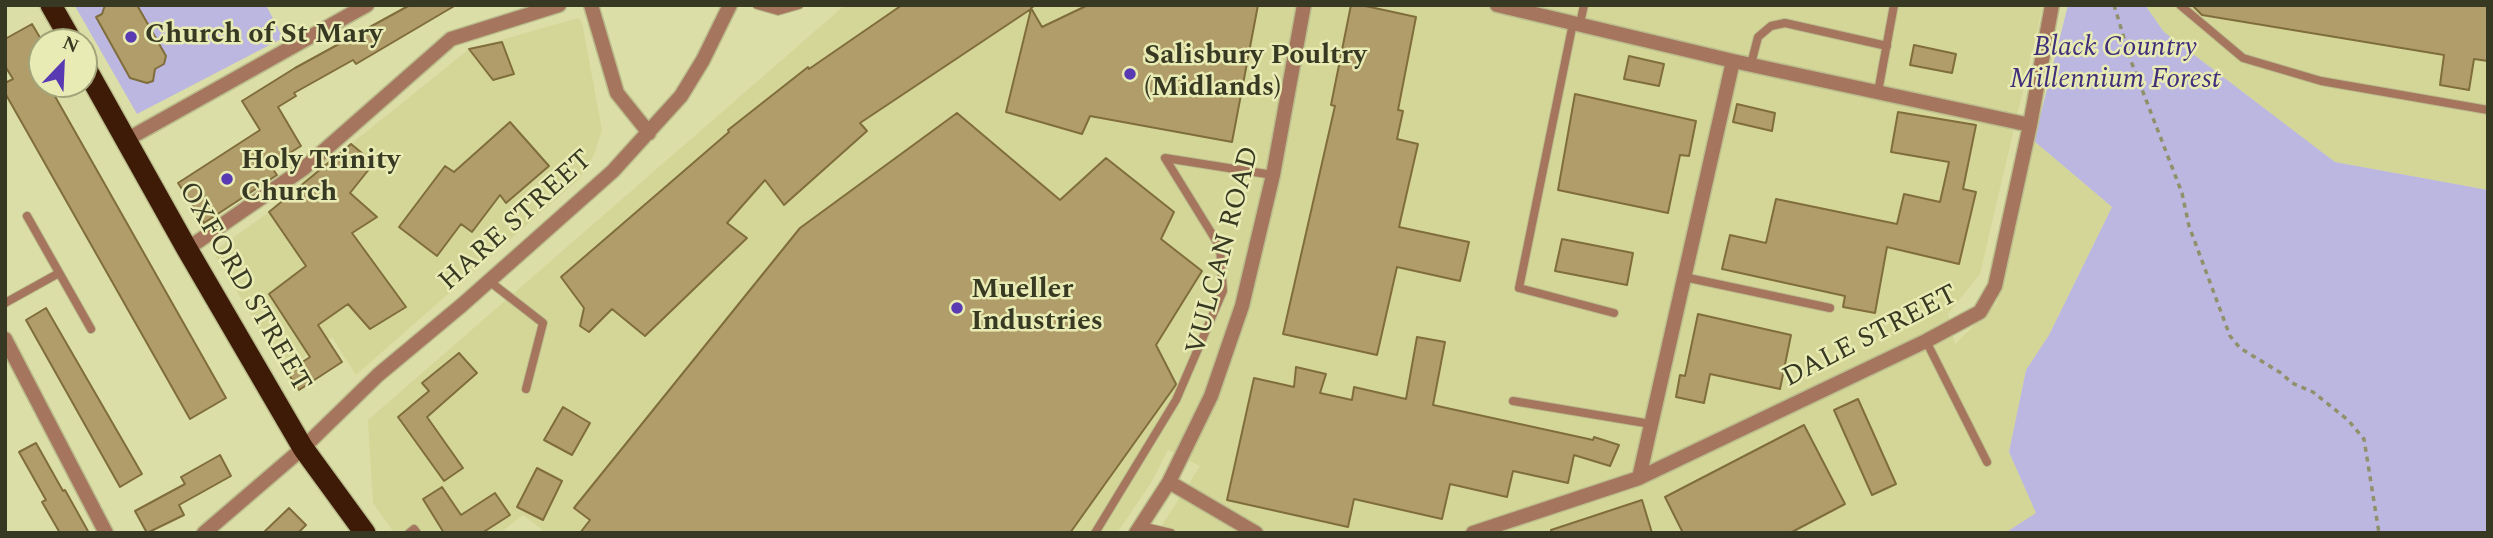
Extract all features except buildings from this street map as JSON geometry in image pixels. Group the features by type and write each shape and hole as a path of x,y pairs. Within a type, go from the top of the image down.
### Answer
{"highway":[{"path":"51,5 64,28"},
{"name":"OXFORD STREET","path":"98,90 303,448 365,533"}],"street":[{"path":"126,141 367,5"},
{"path":"187,249 303,169 451,38 559,5"},
{"path":"591,5 617,93 649,133"},
{"name":"HARE STREET","path":"204,533 303,448 378,375 613,171 681,96 703,60 730,5"},
{"name":"VULCAN ROAD","path":"1138,529 1169,482 1211,396 1242,306 1273,176 1304,5"},
{"path":"1497,5 1734,61 2030,125"},
{"name":"DALE STREET","path":"1473,533 1639,478 1926,341 1980,312 1995,286 2030,125 2052,5"},
{"path":"1639,478 1734,61"},
{"path":"5,339 106,533"},
{"path":"1169,482 1255,533"}],"lane":[{"path":"757,5 778,11 799,5"},
{"path":"1584,5 1576,24 1518,288 1614,313"},
{"path":"1878,92 1894,5"},
{"path":"2180,5 2243,58 2321,81 2488,110"},
{"path":"1751,64 1758,37 1770,26 1785,23 1887,46"},
{"path":"1095,533 1176,400 1223,291 1220,247 1165,158 1273,176"},
{"path":"27,216 91,329"},
{"path":"5,303 59,273"},
{"path":"1684,277 1830,308"},
{"path":"489,281 543,323 526,390"},
{"path":"1926,341 1987,462"},
{"path":"1513,401 1651,424"},
{"path":"409,533 414,529 417,533"},
{"path":"1138,529 1171,533"}],"path":[{"path":"2113,5 2131,61 2182,193 2189,226 2230,336 2240,348 2281,373 2292,383 2313,392 2348,420 2364,439 2379,533"}],"shaded area":[{"path":"845,5 2043,5 1980,274 1948,314 1955,344 1997,303 2034,141 2112,207 2049,335 2026,370 2009,452 2037,514 2005,533 1157,533 1200,466 1168,450 1151,483 1117,533 546,533 523,515 500,533 394,533 373,503 368,420"},
{"path":"2145,5 2488,5 2488,190 2335,162 2164,32"},
{"path":"578,18 582,22 602,130 594,155 579,179 356,375 332,337 285,371 213,252 269,212 318,166 351,144 469,49"}],"green space":[{"path":"266,5 283,38 137,114 98,46 98,28 88,28 75,6"},
{"name":"Black Country Millennium Forest","path":"2068,5 2145,5 2164,32 2335,162 2488,190 2488,533 2005,533 2036,513 2009,452 2026,370 2049,335 2112,207 2034,141"}],"place":[{"name":"Church of St Mary","path":"131,37"},
{"name":"Salisbury Poultry (Midlands)","path":"1130,74"},
{"name":"Holy Trinity Church","path":"227,179"},
{"name":"Mueller Industries","path":"957,308"}]}
